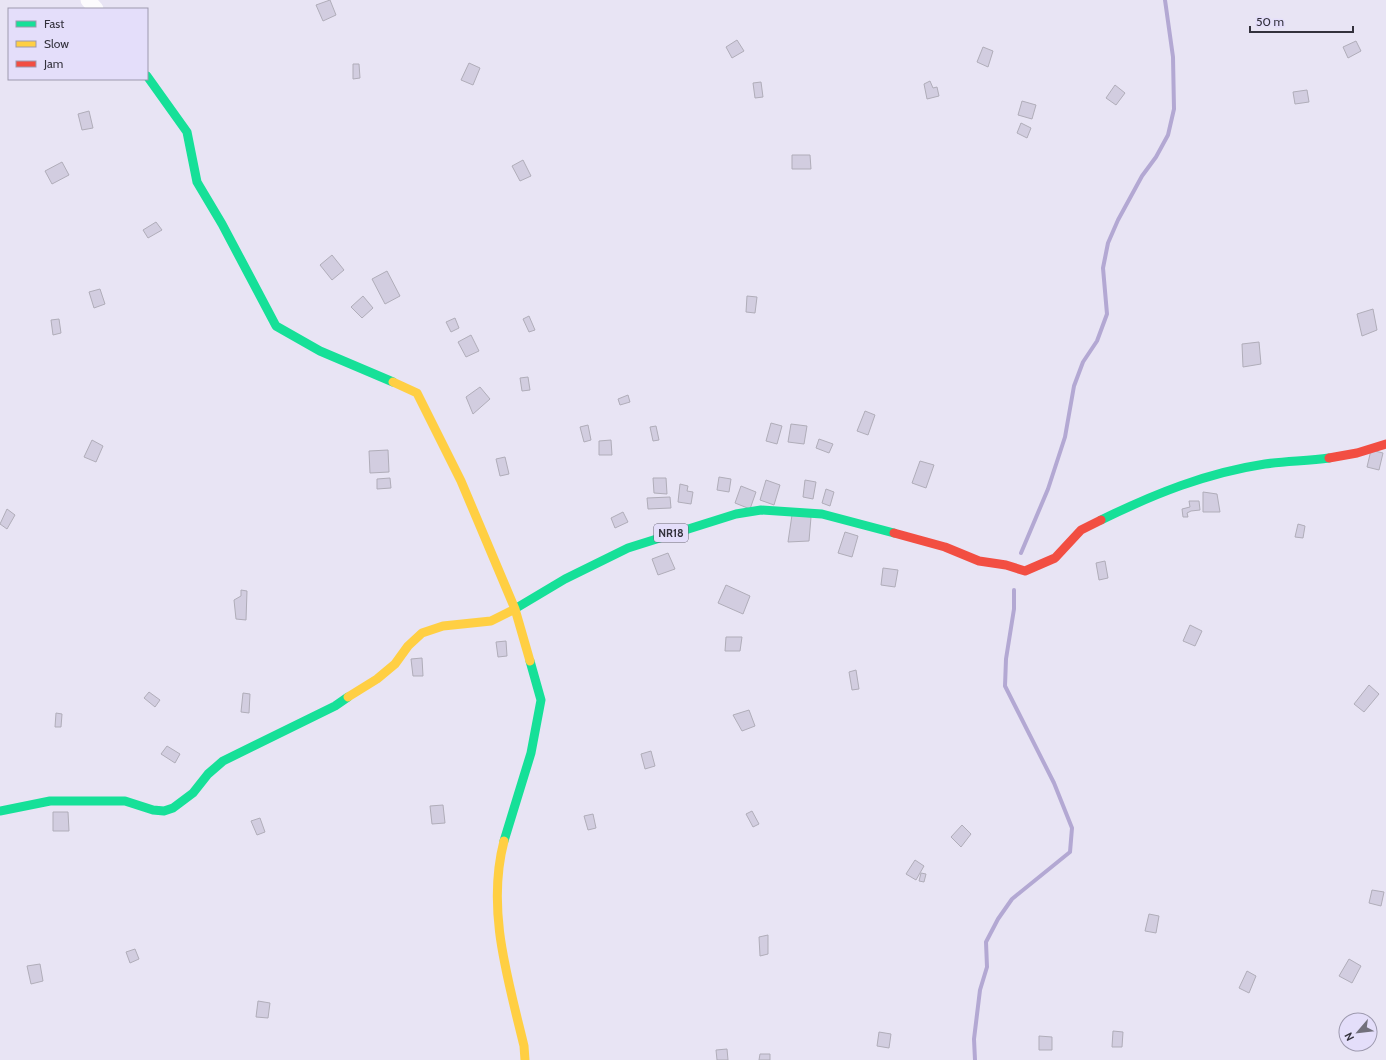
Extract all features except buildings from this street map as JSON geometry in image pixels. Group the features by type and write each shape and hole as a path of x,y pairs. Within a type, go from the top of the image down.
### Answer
{"main road":[{"path":"148,77 158,89 187,132 197,182 222,224 276,326 320,351 417,394 461,481 515,609 541,700 531,753 515,800 502,849 496,900 501,947 524,1046 525,1060"},
{"name":"NR18","path":"0,811 50,801 125,801 153,810 164,811 173,808 194,793 208,774 223,761 335,706 377,679 395,664 408,646 422,633 442,626 491,621 515,609 564,579 628,548 706,522 736,514 761,510 822,514 945,547 979,561 1006,565 1025,571 1055,558 1081,530 1146,498 1181,484 1224,472 1265,464 1326,458 1357,452 1386,444"}],"street":[{"path":"88,0 95,8"}],"waterway":[{"path":"1021,553 1048,489 1065,437 1074,386 1083,362 1097,341 1107,314 1103,268 1108,243 1118,220 1142,176 1156,157 1168,135 1174,109 1173,57 1165,0"},
{"path":"975,1060 974,1039 980,990 987,967 986,942 998,919 1012,899 1070,852 1072,828 1054,783 1005,686 1006,659 1014,609 1014,590"}],"traffic: fast":[{"path":"148,77 187,132 197,182 222,224 276,326 320,351 393,382"},
{"path":"1101,520 1161,493 1222,473 1265,464 1329,458"},
{"path":"513,610 565,579 628,548 736,514 761,510 822,514 894,533"},
{"path":"504,841 531,753 541,700 530,661"},
{"path":"0,811 50,801 125,801 153,810 164,811 173,808 193,793 208,774 223,761 335,706 348,697"}],"traffic: slow":[{"path":"393,382 417,393 461,481 515,609 530,661"},
{"path":"348,697 377,679 395,664 408,646 422,633 443,626 491,621 513,610"},
{"path":"504,841 499,867 497,893 498,919 501,944 524,1046 525,1060"}],"traffic: jam":[{"path":"1329,458 1357,453 1386,444"},
{"path":"894,533 945,547 979,561 1006,565 1025,571 1055,558 1081,530 1101,520"}]}
